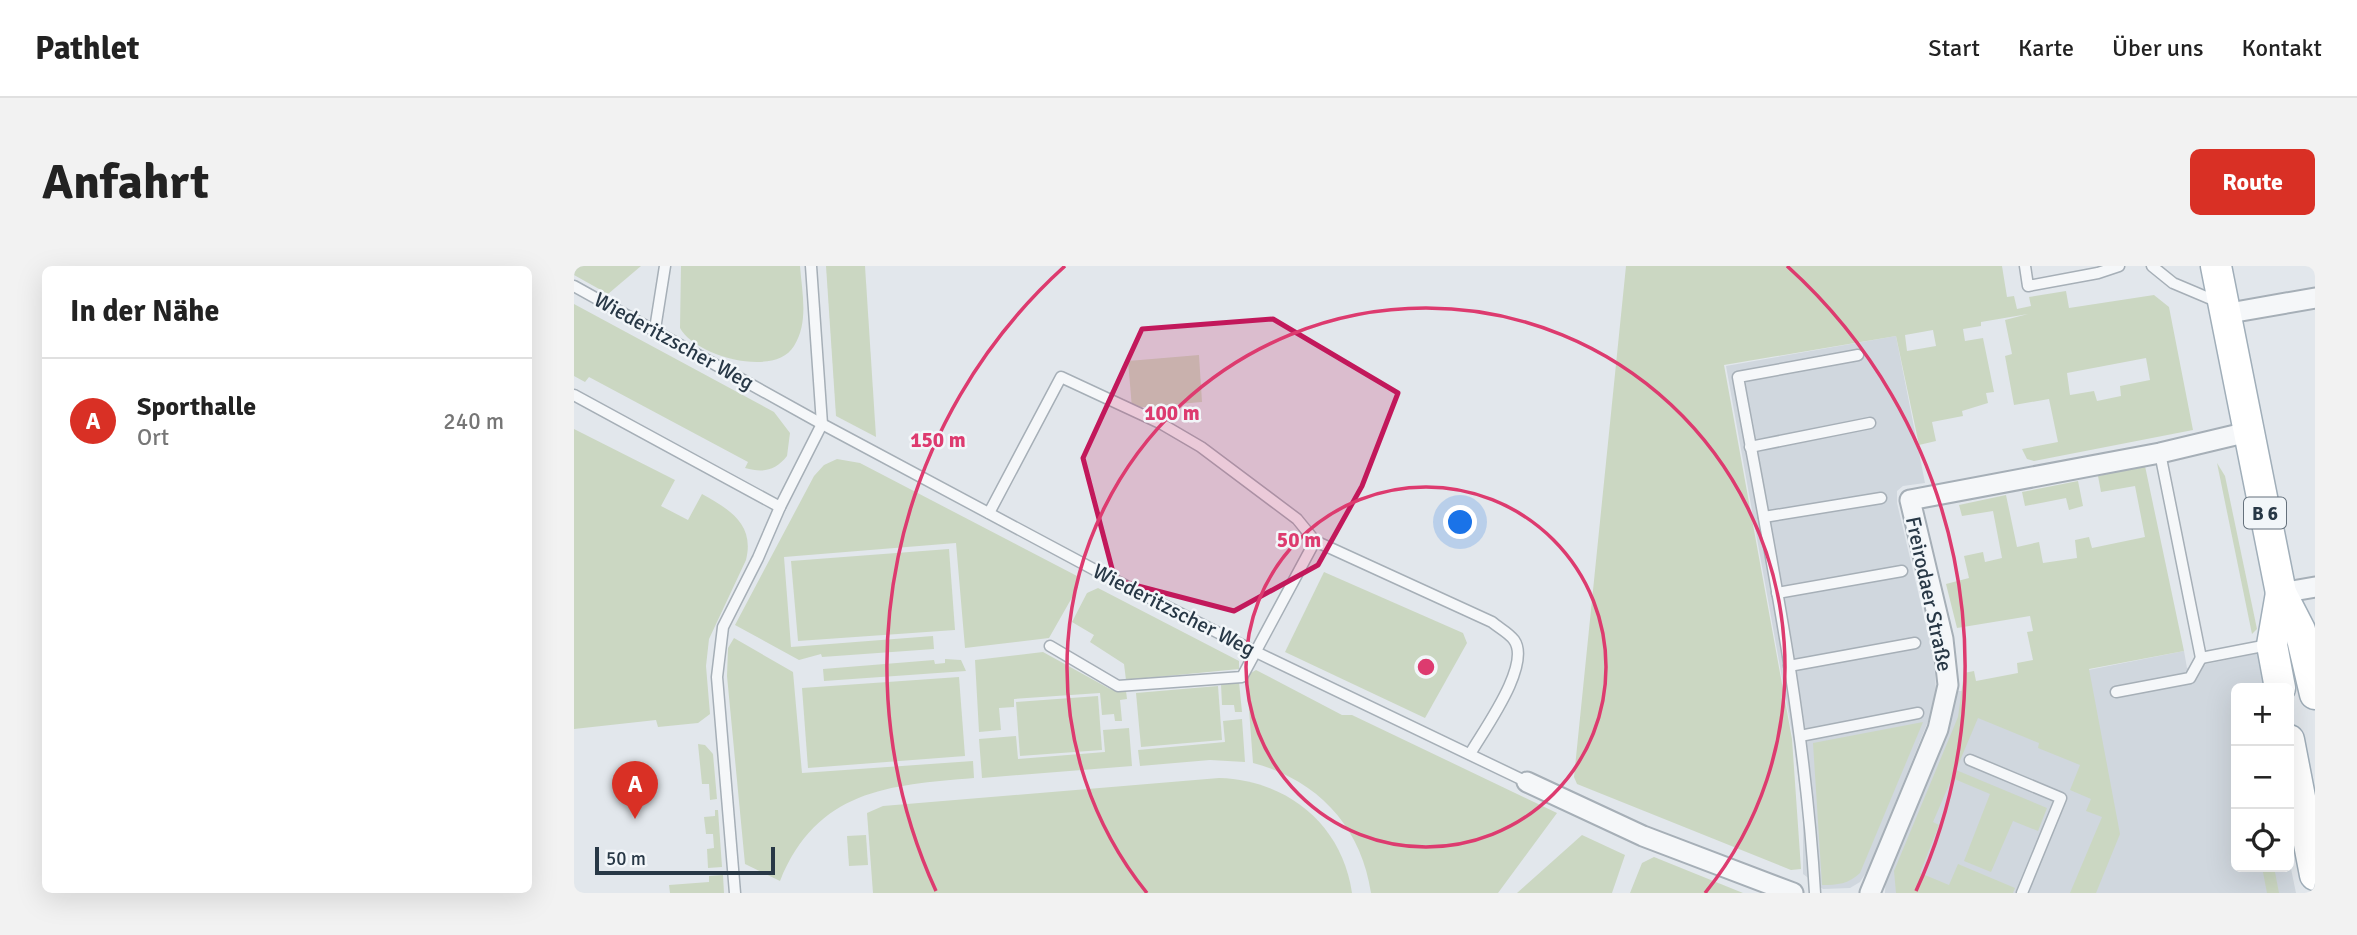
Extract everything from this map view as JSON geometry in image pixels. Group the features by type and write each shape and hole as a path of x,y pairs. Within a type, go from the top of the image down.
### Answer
{"main road":[{"name":"B 6","path":"2216,266 2281,593 2300,630 2315,694"},
{"name":"B 6","path":"2279,683 2272,645 2281,593"},
{"path":"2290,746 2315,875"}],"street":[{"path":"2223,309 2315,298"},
{"name":"Freirodaer Straße","path":"1870,893 1938,729 1948,685 1943,639 1910,500 2160,453 2248,432"},
{"path":"2281,593 2315,587"},
{"name":"Wiederitzscher Weg","path":"1527,782 1643,836 1793,893"}],"lane":[{"path":"655,329 665,266"},
{"path":"735,893 717,677 718,651 723,627 822,425 811,266"},
{"path":"2025,266 2028,286 2098,273 2119,266"},
{"path":"2152,266 2173,283 2223,309"},
{"name":"Wiederitzscher Weg","path":"574,286 822,425 1256,652 1527,782"},
{"path":"1815,893 1800,736 1738,377 1858,355"},
{"path":"989,513 1061,377 1160,423 1201,447 1297,519 1315,541 1492,622 1514,641 1519,657 1515,675 1469,754"},
{"path":"574,395 780,507"},
{"path":"1750,447 1870,424"},
{"path":"2116,692 2190,678 2201,658 2160,453"},
{"path":"1764,517 1881,498"},
{"path":"1050,646 1118,686 1242,677 1315,541"},
{"path":"1777,593 1902,571"},
{"path":"1789,666 1916,643"},
{"path":"2201,658 2272,645"},
{"path":"1800,736 1918,713"},
{"path":"1969,760 2061,798 2022,893"}],"highlighted area":[{"path":"1273,319 1398,393 1362,486 1318,565 1234,611 1115,580 1083,458 1142,329"}],"shaded area":[{"path":"1896,336 1925,483 1903,486 1897,491 1897,503 1934,659 1936,691 1931,714 1869,868 1860,882 1850,888 1823,889 1803,874 1803,814 1793,739 1726,366"},
{"path":"2184,651 2187,668 2260,653 2264,683 2231,683 2231,872 2292,872 2296,893 1885,893 1886,870 1956,691 1983,691"}],"green space":[{"path":"574,266 641,266 608,294 574,275"},
{"path":"681,266 800,266 803,317 799,337 794,346 784,356 770,361 753,362 717,354 688,338 680,328"},
{"path":"826,266 865,266 876,437 836,416"},
{"path":"1626,266 2002,266 2007,297 2014,296 2017,309 2031,306 2029,297 2066,291 2069,308 2154,295 2169,307 2193,430 2034,461 2027,459 2022,449 2058,442 2049,399 2014,405 2005,356 2012,354 2005,320 2028,314 1981,322 1981,326 1963,329 1965,341 1983,338 1994,392 1986,393 1988,403 1962,411 1963,416 1932,422 1936,441 1919,445 1896,336 1724,365 1792,739 1801,869 1791,870 1577,784 1574,777","holes":["1933,330 1936,346 1907,351 1905,335","2146,358 2150,380 2120,386 2121,396 2097,401 2094,391 2070,395 2067,373"]},
{"path":"574,304 774,412 790,433 787,456 768,470 745,468 748,462 589,377 585,382 574,376"},
{"path":"1199,355 1202,402 1132,408 1128,361"},
{"path":"574,429 675,480 661,506 688,520 702,494 730,512 743,527 748,547 746,560 709,639 706,666 710,714 698,723 658,727 656,720 574,729"},
{"path":"837,459 860,463 1077,576 1078,587 1049,638 965,648 956,543 784,557 791,647 933,636 934,649 822,657 821,654 799,660 735,625 814,476 824,465"},
{"path":"2217,463 2225,476 2257,629 2252,634"},
{"path":"2145,466 2184,651 2089,669 2120,834 2096,893 2070,893 2102,817 2086,811 2091,799 2070,790 2080,765 2038,748 2039,743 1978,718 1956,770 2047,808 2038,831 2013,821 1991,872 1964,861 1990,794 1952,778 1933,822 1939,825 1920,873 1949,885 1958,864 2015,888 2013,893 1896,893 1894,871 1958,717 1964,673 1974,671 1976,681 2018,673 2017,663 2033,660 2027,632 2033,631 2030,616 1957,628 1946,584 1969,578 1964,556 1983,552 1985,562 2002,558 1993,511 1962,516 1959,505 2006,495 2017,547 2039,542 2043,563 2077,558 2075,540 2089,537 2092,548 2145,537 2135,486 2101,492 2098,476"},
{"path":"2078,481 2083,506 2069,510 2066,498 2025,506 2022,492"},
{"path":"949,549 955,630 798,641 791,561"},
{"path":"1324,572 1463,633 1467,643 1425,718 1285,652"},
{"path":"1098,588 1239,661 1239,669 1126,680 1124,664 1090,642 1094,635 1072,622 1087,593"},
{"path":"734,638 793,672 802,773 973,761 974,778 913,784 885,790 859,798 835,810 814,828 795,851 780,881 745,864 727,676 728,648"},
{"path":"1043,652 1110,689 1126,691 1127,699 1120,700 1122,721 1115,721 1114,714 1102,715 1100,693 1014,699 1014,707 999,708 1001,730 979,732 975,660"},
{"path":"945,659 961,660 966,671 824,681 823,669 934,660 935,664 945,663"},
{"path":"1256,670 1342,715 1352,715 1557,813 1498,893 1371,893 1366,869 1357,847 1332,809 1297,781 1253,763 1247,682 1249,674"},
{"path":"959,677 965,756 808,768 802,688"},
{"path":"1239,682 1242,712 1235,712 1234,705 1222,705 1221,684"},
{"path":"1218,686 1222,740 1141,747 1136,693"},
{"path":"1098,696 1102,750 1020,756 1016,702"},
{"path":"1242,719 1245,762 1210,760 1140,766 1138,750 1225,742 1223,721"},
{"path":"1923,722 1860,873 1842,883 1822,885 1813,743"},
{"path":"1129,728 1132,766 982,778 979,739 1016,736 1018,759 1105,752 1103,730"},
{"path":"698,744 705,745 713,754 717,799 710,800 709,784 702,784"},
{"path":"1219,778 1267,787 1307,810 1337,846 1352,893 873,893 867,813 883,806"},
{"path":"715,810 718,810 722,867 708,868 707,849 714,848 713,834 706,834 704,817 715,816"},
{"path":"866,835 868,865 849,866 847,836"},
{"path":"1582,835 1625,855 1612,893 1517,893"},
{"path":"1654,857 1743,893 1630,893 1642,863"},
{"path":"2263,872 2275,872 2279,893 2267,893"},
{"path":"723,875 724,893 670,893 669,885 709,882 709,876"}],"place":[{"name":"Sporthalle","path":"635,819"}]}
